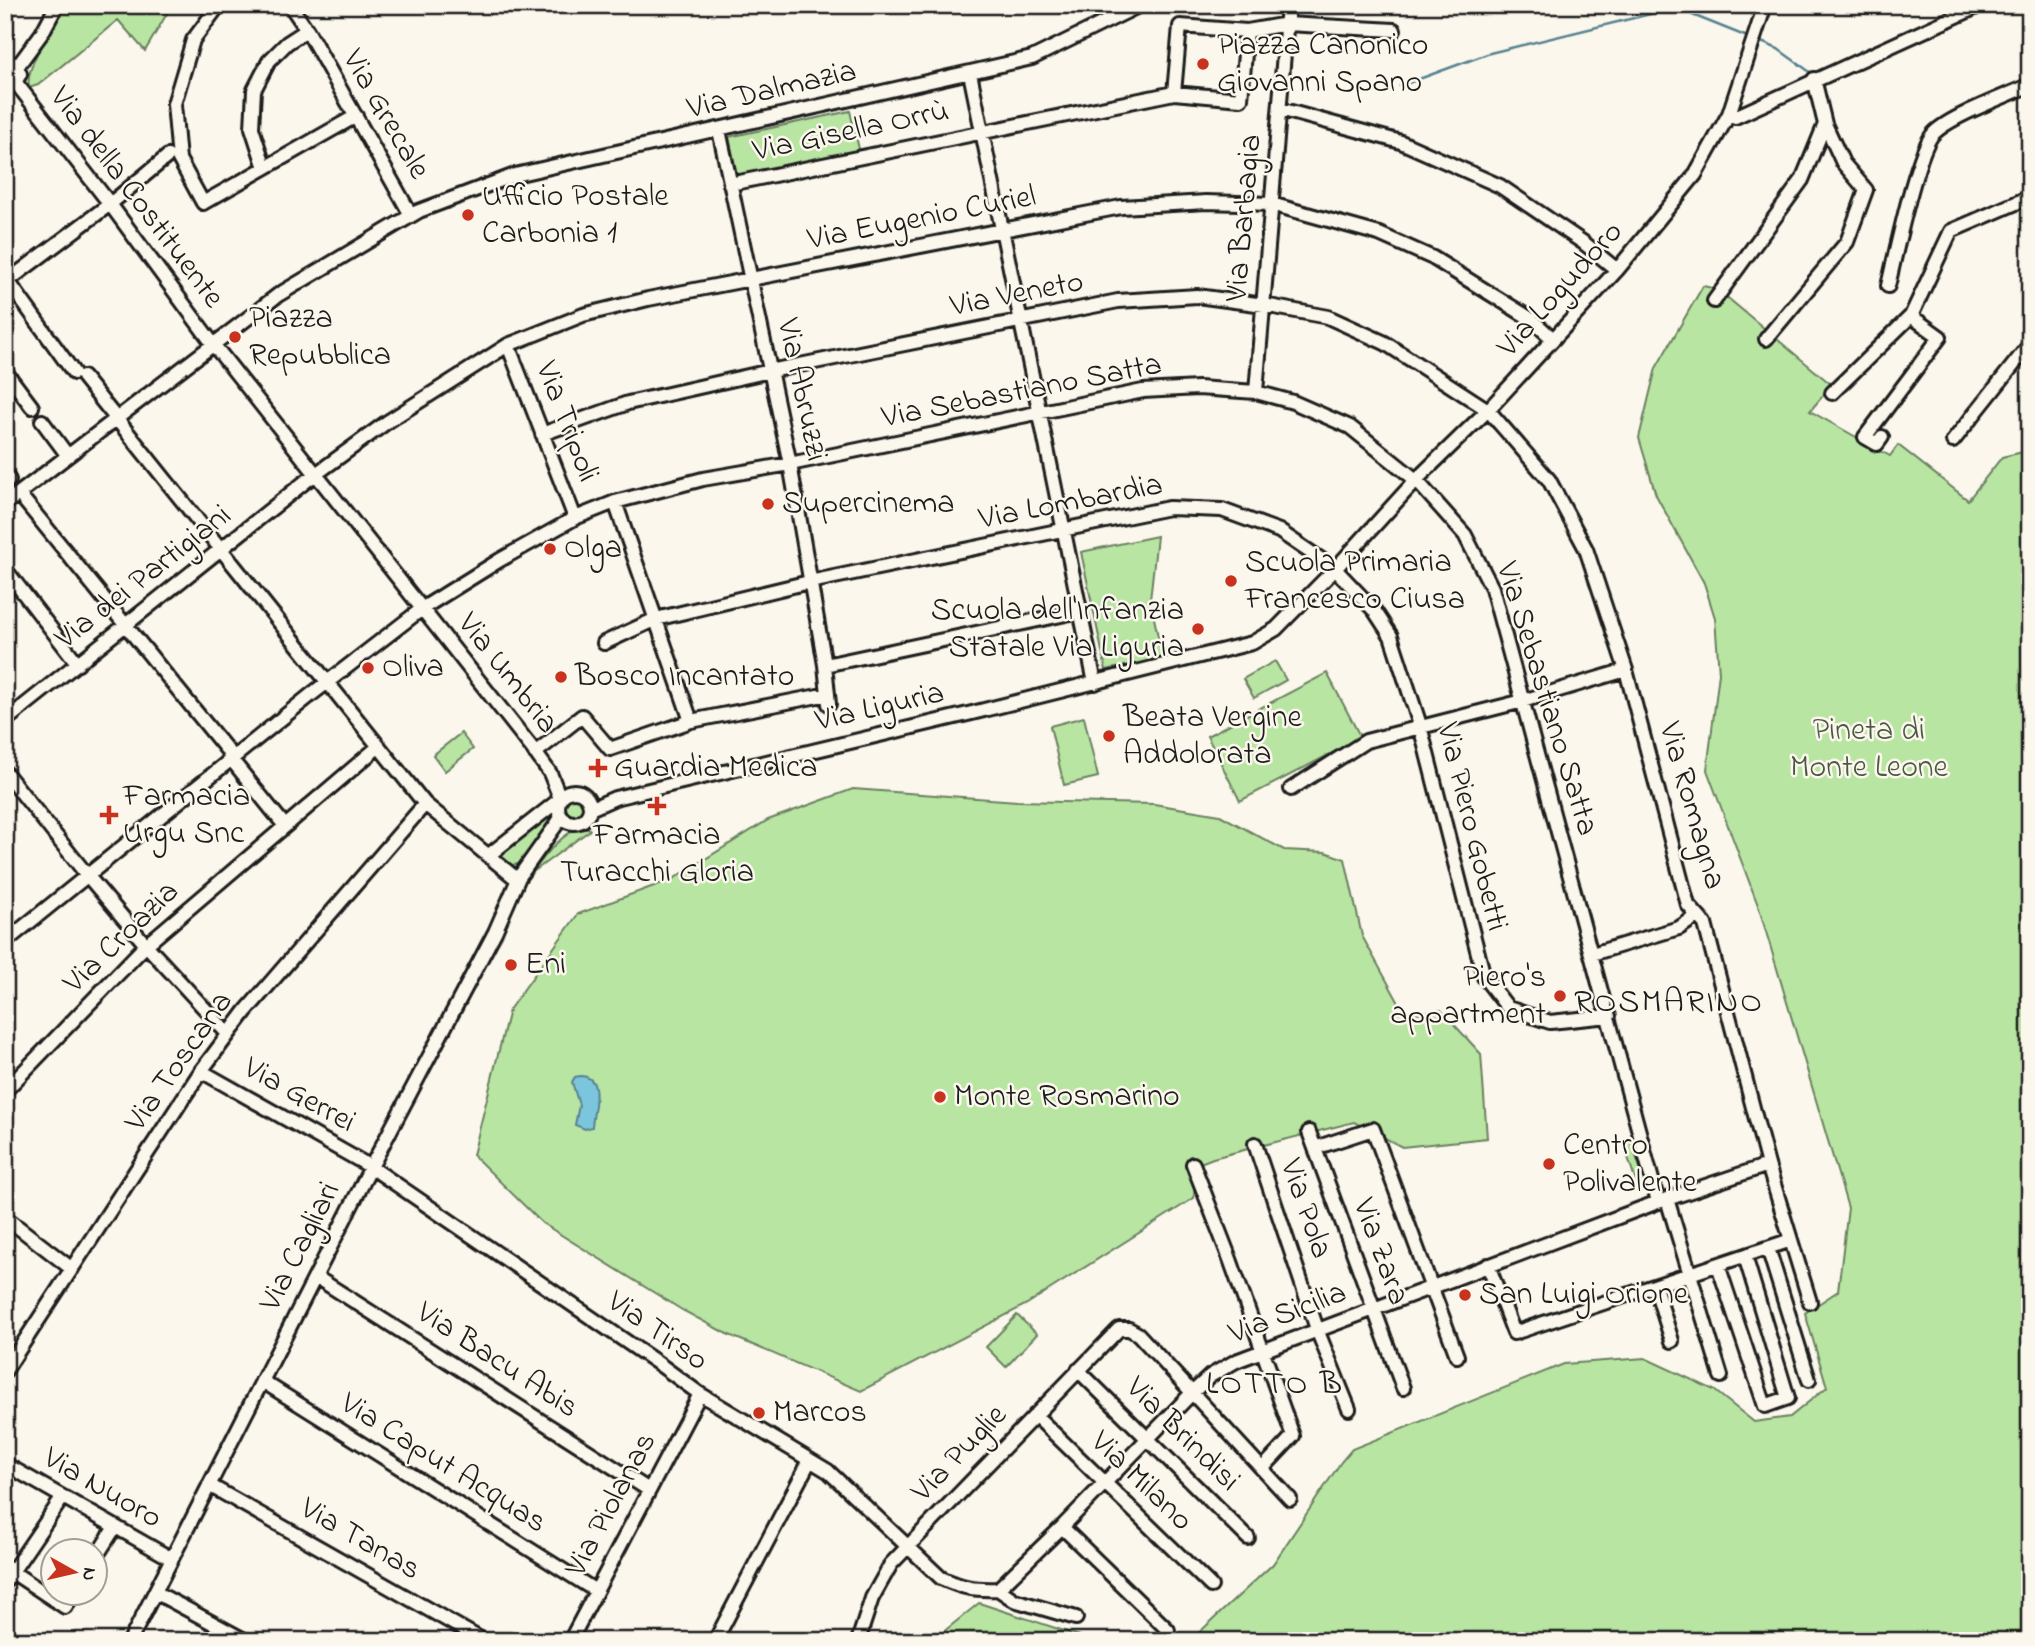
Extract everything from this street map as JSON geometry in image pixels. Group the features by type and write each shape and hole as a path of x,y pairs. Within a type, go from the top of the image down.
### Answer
{"street":[{"path":"10,84 20,74 11,65 42,33 57,5"},
{"path":"219,5 193,40 174,104 178,159 203,203 356,116"},
{"name":"Via Grecale","path":"290,5 307,30 411,215"},
{"name":"Via Dalmazia","path":"411,215 515,175 1032,58 1140,5"},
{"name":"Via Barbagia","path":"1256,392 1287,5"},
{"name":"Via Logudoro","path":"1335,569 1416,481 1488,410 1617,270 1695,175 1729,114 1765,5"},
{"path":"1729,114 1735,117 1981,5"},
{"path":"1247,32 1241,99 1174,93 1180,26 1247,32 1287,24 1394,30"},
{"path":"265,168 252,128 254,90 269,61 287,43 307,30"},
{"path":"970,73 1095,683"},
{"path":"1766,339 1847,242 1866,190 1843,163 1825,124 1815,79"},
{"name":"Via della Costituente","path":"10,84 110,204 213,344 423,608"},
{"path":"1888,286 1920,161 1933,133 1962,116 2030,85"},
{"name":"Via Gisella Orrù","path":"730,184 1174,93"},
{"path":"1280,108 1401,142 1500,186 1584,243 1617,270"},
{"path":"1714,301 1802,180 1825,124"},
{"name":"Via Abruzzi","path":"691,720 829,699 790,464 719,130"},
{"path":"168,156 7,282 78,375 425,804 513,876 519,877"},
{"path":"1832,393 1911,316 1951,231 2030,197"},
{"name":"Via Eugenio Curiel","path":"316,475 387,422 508,345 583,315 648,299 1121,207 1206,202 1271,204 1379,234 1433,258 1531,319 1553,340"},
{"path":"5,504 278,295 411,215"},
{"name":"Via Veneto","path":"542,434 628,403 770,371 1118,301 1197,296 1328,317 1385,343 1488,410"},
{"path":"1882,437 1877,444 1865,437 1940,337 1911,316"},
{"path":"1954,441 2030,344"},
{"name":"Via Tripoli","path":"508,345 575,518"},
{"path":"5,371 32,407"},
{"name":"Via Sebastiano Satta","path":"5,942 327,682 423,608 575,518 615,502 703,479 790,464 1143,391 1198,388 1256,392 1293,402 1350,426 1416,481 1465,535 1492,588 1609,1016 1663,1200 1690,1274 1721,1376"},
{"name":"Via Romagna","path":"1488,410 1549,480 1586,550 1626,670 1688,905 1705,924 1768,1165 1810,1301"},
{"path":"42,421 68,456"},
{"name":"Via dei Partigiani","path":"5,721 316,475"},
{"path":"19,494 227,750 231,759 285,826"},
{"path":"535,753 582,716 610,749 691,720 615,502"},
{"name":"Via Lombardia","path":"604,643 656,619 810,582 1169,508 1222,510 1279,531 1335,569"},
{"path":"5,569 78,664"},
{"name":"Via Liguria","path":"585,799 615,798 1252,643 1276,629 1335,569"},
{"name":"Via Piero Gobetti","path":"1335,569 1374,610 1391,636 1420,728 1484,977 1508,1008 1550,1022 1609,1016"},
{"name":"Via Umbria","path":"423,608 550,772 585,799"},
{"path":"825,666 1080,611"},
{"path":"1291,789 1366,741 1626,670"},
{"name":"Via Croazia","path":"5,1091 146,945 378,747"},
{"path":"5,772 146,945 228,1034"},
{"name":"Via Umbria","path":"550,772 560,799"},
{"path":"489,855 568,791 585,799 585,819 567,821 557,807 560,799"},
{"name":"Via Toscana","path":"5,1371 228,1034 425,804"},
{"name":"Via Cagliari","path":"131,1641 371,1167 495,932 519,877 567,821"},
{"path":"1592,954 1679,928 1698,916"},
{"name":"Via Gerrei","path":"201,1071 371,1167"},
{"path":"1315,1149 1373,1129 1457,1356"},
{"name":"Via Zara","path":"1309,1132 1403,1388"},
{"name":"Via Pola","path":"1255,1144 1318,1329 1349,1409"},
{"path":"1194,1164 1293,1436 1262,1469"},
{"name":"Via Sicilia","path":"998,1589 1192,1392 1210,1376 1236,1361 1663,1200 1768,1165"},
{"name":"Via Tirso","path":"371,1167 699,1394 828,1471 908,1545"},
{"path":"5,1217 72,1269"},
{"path":"1488,1265 1514,1333 1791,1240"},
{"path":"1768,1248 1809,1380"},
{"path":"1718,1265 1765,1406 1788,1398 1745,1256"},
{"name":"Via Bacu Abis","path":"316,1277 649,1490"},
{"path":"1655,1286 1672,1341"},
{"name":"Via Puglie","path":"858,1641 872,1598 891,1564 1119,1329 1129,1329 1138,1335 1192,1392"},
{"name":"Via Brindisi","path":"1078,1370 1248,1538"},
{"name":"Via Caput Acquas","path":"262,1381 596,1591"},
{"path":"1192,1392 1290,1499"},
{"name":"Via Piolanas","path":"570,1641 699,1394"},
{"name":"Via Milano","path":"1035,1415 1211,1586"},
{"path":"715,1641 810,1460"},
{"name":"Via Nuoro","path":"7,1470 63,1497 172,1559"},
{"name":"Via Tanas","path":"209,1485 484,1641"},
{"path":"38,1591 8,1574 63,1497"},
{"path":"108,1538 115,1527"},
{"path":"1062,1527 1168,1630"},
{"path":"908,1545 942,1578 962,1588 998,1589 1014,1600 1076,1618"},
{"path":"155,1592 246,1641"}],"green space":[{"path":"65,5 172,5 145,51 118,20 38,85 29,88 35,58"},
{"path":"850,111 860,153 738,179 729,137"},
{"name":"Pineta di Monte Leone","path":"1703,286 1717,289 1832,385 1810,411 1890,456 1898,445 1968,500 2002,457 2030,448 2030,1641 1190,1641 1273,1564 1352,1449 1564,1364 1645,1358 1714,1390 1754,1422 1790,1417 1827,1387 1805,1313 1838,1291 1848,1208 1759,908 1707,770 1719,673 1715,618 1704,583 1656,495 1639,438 1656,368"},
{"path":"1157,536 1150,600 1163,659 1106,670 1081,552"},
{"path":"1275,661 1286,680 1254,698 1243,679"},
{"path":"1327,673 1361,738 1240,801 1207,736"},
{"path":"1084,717 1098,777 1064,785 1050,726"},
{"path":"461,733 473,749 445,771 433,755"},
{"path":"853,789 1017,801 1154,804 1220,815 1284,850 1325,852 1345,859 1362,936 1405,1014 1441,1010 1481,1054 1487,1138 1402,1147 1354,1122 1195,1165 1194,1198 1027,1304 861,1391 727,1334 682,1310 542,1223 473,1155 509,1010 578,914 673,879 768,820"},
{"path":"574,795 585,802 586,807 579,818 574,819 563,812 562,807 569,796"},
{"path":"552,811 549,826 520,864 511,865 493,853"},
{"path":"585,824 590,830 533,872 556,844"},
{"path":"1630,1139 1647,1188 1639,1191 1623,1142"},
{"path":"1017,1315 1037,1334 1006,1367 986,1347"},
{"path":"979,1603 1095,1641 932,1641"}],"water":[{"path":"575,1077 588,1077 593,1082 596,1095 592,1127 585,1129 575,1125 579,1105 572,1082"}],"waterway":[{"path":"1400,86 1490,53 1675,8 1750,38"},
{"path":"1759,41 1778,49 1810,72"}],"place":[{"name":"Piazza Canonico Giovanni Spano","path":"1203,64"},
{"name":"Ufficio Postale Carbonia 1","path":"468,215"},
{"name":"Piazza Repubblica","path":"235,337"},
{"name":"Supercinema","path":"768,504"},
{"name":"Olga","path":"550,549"},
{"name":"Scuola Primaria Francesco Ciusa","path":"1231,581"},
{"name":"Scuola dell'Infanzia Statale Via Liguria","path":"1198,629"},
{"name":"Oliva","path":"368,668"},
{"name":"Bosco Incantato","path":"561,677"},
{"name":"Beata Vergine Addolorata","path":"1109,736"},
{"name":"Guardia Medica","path":"598,768"},
{"name":"Farmacia Turacchi Gloria","path":"657,806"},
{"name":"Farmacia Urgu Snc","path":"109,815"},
{"name":"Eni","path":"511,965"},
{"name":"Piero's appartment","path":"1560,996"},
{"name":"Monte Rosmarino","path":"940,1097"},
{"name":"Centro Polivalente","path":"1549,1164"},
{"name":"San Luigi Orione","path":"1465,1295"},
{"name":"Marcos","path":"759,1413"}],"district":[{"name":"ROSMARINO","path":"1669,1003"},
{"name":"LOTTO B","path":"1275,1385"}]}
